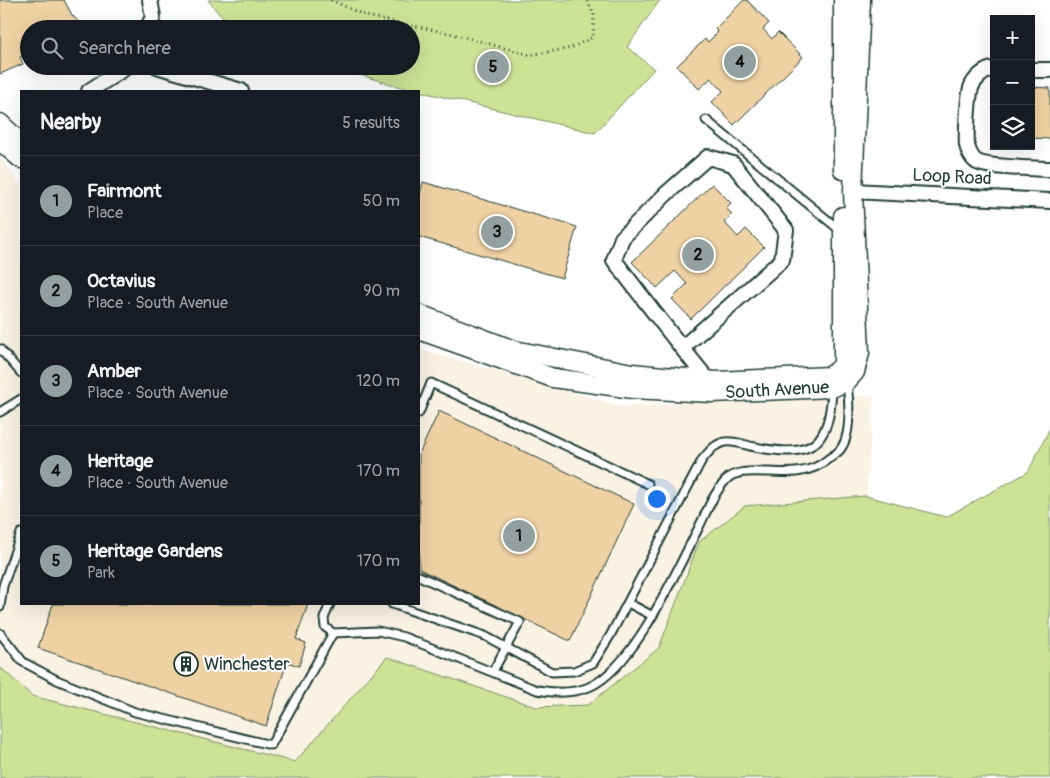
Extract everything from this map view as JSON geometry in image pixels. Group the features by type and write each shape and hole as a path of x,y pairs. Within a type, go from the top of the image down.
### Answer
{"street":[{"path":"150,0 153,17 152,20"},
{"path":"420,314 514,350 632,373 708,380 838,378 843,233 843,0"},
{"name":"South Avenue","path":"420,330 553,378 633,389 712,393 838,378 859,365 853,191 861,0"},
{"path":"990,69 982,74 971,88 967,145 970,155 977,162 1050,168"},
{"path":"1035,70 1050,70"},
{"path":"91,90 114,75"},
{"path":"187,75 238,90"},
{"path":"0,123 15,139 20,156"},
{"path":"682,348 782,260 786,230 733,164 708,157 666,194 622,238 614,260 682,348 708,380"},
{"name":"Loop Road","path":"853,191 1050,201"}],"lane":[{"path":"706,120 843,233"},
{"path":"0,349 20,372"},
{"path":"395,605 485,636 552,672 574,671 593,663 628,603 702,460 712,447 726,441 783,453 808,448 821,439 827,428 838,378"},
{"path":"330,605 324,618 325,627 333,633 378,631 404,637 537,690 555,693 589,687 612,670 632,649 652,615 716,492 726,479 739,472 791,474 808,470 824,463 843,446 848,424 838,378"},
{"path":"420,410 431,383 648,484"},
{"path":"0,412 20,400"},
{"path":"0,607 3,586 20,536"},
{"path":"420,576 520,622 493,671"},
{"path":"628,603 652,615"},
{"path":"0,633 23,662 57,680 135,712 271,745 333,633"}],"path":[{"path":"331,0 366,16 385,20"},
{"path":"420,27 530,55 571,48 593,37 594,14 587,0"}],"shaded area":[{"path":"0,156 20,185 20,605 420,605 420,349 623,407 723,400 874,396 866,496 745,506 699,542 659,648 588,705 536,707 388,657 295,762 32,696 0,667"}],"green space":[{"path":"208,0 660,0 627,47 654,69 595,133 393,85 360,75 420,75 420,20 229,20 220,15"},
{"path":"1050,428 1050,778 0,778 0,667 32,696 295,762 387,657 536,707 588,705 659,648 699,542 745,506 866,496 946,517 1028,472"}],"building":[{"path":"0,0 64,0 77,20 20,20 20,65 0,74"},
{"path":"744,0 747,0 769,23 763,29 772,39 778,32 803,57 734,125 712,102 723,91 711,78 699,89 677,66 705,39 708,42 718,32 715,29"},
{"path":"1035,87 1050,88 1050,139 1035,138"},
{"path":"423,182 577,227 562,278 420,237 420,194"},
{"path":"712,184 731,203 726,208 732,214 724,222 738,237 746,229 764,247 691,319 672,299 687,284 675,271 657,288 632,262"},
{"path":"439,411 634,504 570,641 420,569 420,452"},
{"name":"Winchester","path":"53,605 308,605 296,639 306,643 299,666 287,662 266,726 38,648"}],"place":[{"name":"Heritage","path":"740,62"},
{"name":"Heritage Gardens","path":"493,67"},
{"name":"Amber","path":"497,232"},
{"name":"Octavius","path":"698,255"},
{"name":"Fairmont","path":"519,536"},
{"name":"Winchester","path":"186,664"}]}
